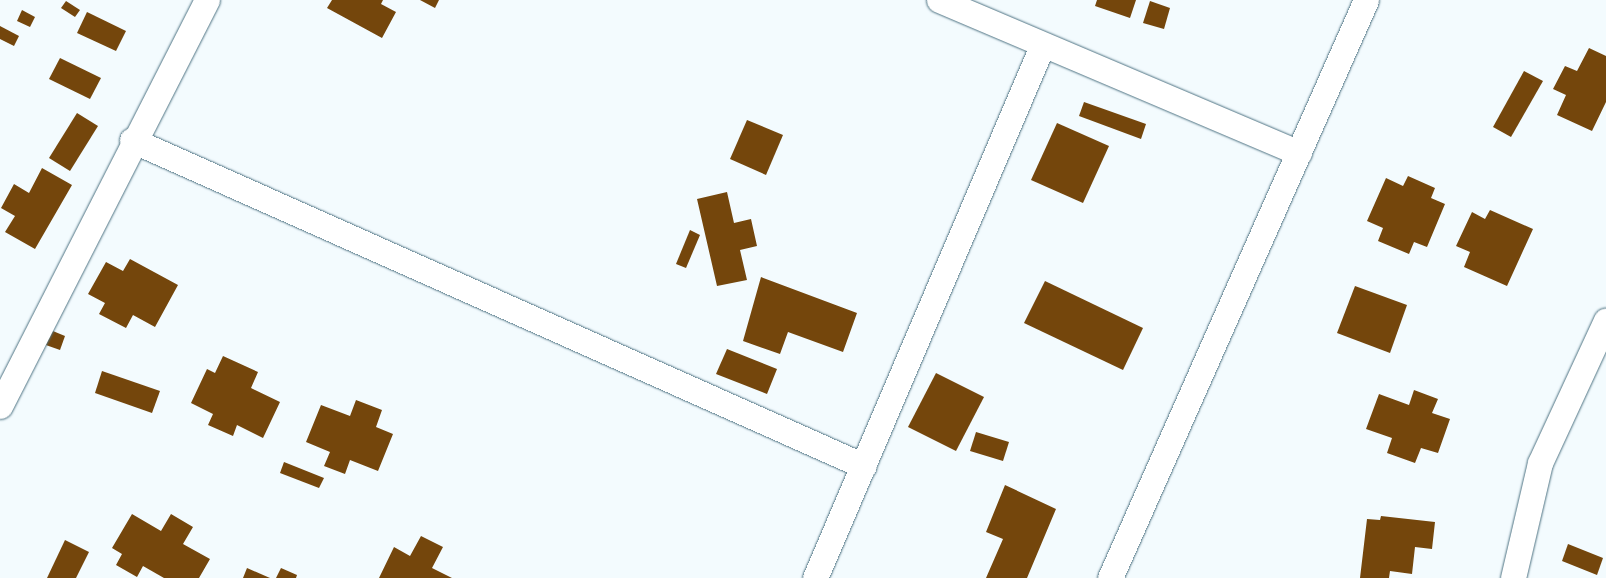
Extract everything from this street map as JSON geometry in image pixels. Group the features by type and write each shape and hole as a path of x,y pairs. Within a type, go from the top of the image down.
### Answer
{"street":[{"path":"0,406 132,140 207,0"},
{"path":"939,0 1042,46 1299,153"},
{"path":"1110,578 1366,0"},
{"path":"815,578 1042,46"},
{"path":"132,140 864,466"},
{"path":"1513,578 1540,464 1604,333"}],"building":[{"path":"332,0 383,0 381,4 396,12 382,38 327,8"},
{"path":"420,0 439,0 435,8"},
{"path":"1097,0 1136,0 1130,18 1095,6"},
{"path":"66,1 80,10 75,17 61,8"},
{"path":"1150,1 1170,8 1164,29 1143,23"},
{"path":"22,10 35,17 30,27 17,21"},
{"path":"87,12 126,31 116,51 77,33"},
{"path":"0,26 19,36 14,46 0,39"},
{"path":"1589,48 1606,56 1606,102 1592,131 1557,115 1566,95 1553,89 1565,66 1577,71"},
{"path":"60,58 101,78 90,99 49,79"},
{"path":"1524,71 1543,81 1511,137 1493,127"},
{"path":"1084,102 1146,124 1141,139 1079,116"},
{"path":"77,113 98,126 70,171 49,158"},
{"path":"747,120 783,135 766,175 730,159"},
{"path":"1057,123 1109,146 1083,203 1031,180"},
{"path":"42,168 72,185 35,249 5,232 15,216 1,208 14,184 29,193"},
{"path":"1408,176 1435,188 1431,198 1445,204 1427,247 1414,242 1409,254 1378,241 1383,228 1367,221 1386,178 1403,186"},
{"path":"727,192 734,223 751,219 757,246 740,250 747,280 717,286 697,199"},
{"path":"1490,210 1533,229 1507,286 1464,267 1470,252 1456,246 1472,212 1485,219"},
{"path":"690,230 700,235 686,268 676,264"},
{"path":"130,259 178,285 155,327 133,315 126,328 99,314 105,303 88,294 106,262 123,271"},
{"path":"761,277 857,313 843,352 788,332 780,354 743,341"},
{"path":"1045,281 1143,328 1123,370 1024,323"},
{"path":"1355,286 1407,305 1390,353 1337,333"},
{"path":"48,329 65,336 60,350 43,344"},
{"path":"727,349 777,369 767,394 716,374"},
{"path":"223,356 258,372 251,388 280,402 263,438 237,425 233,436 208,425 213,414 191,403 207,369 215,373"},
{"path":"102,371 160,391 152,413 95,393"},
{"path":"936,373 984,397 956,451 908,427"},
{"path":"1414,390 1438,399 1432,413 1450,419 1438,453 1421,448 1415,463 1387,453 1392,438 1366,429 1379,394 1409,405"},
{"path":"356,400 382,410 376,427 393,434 378,471 350,460 345,474 324,466 330,452 306,442 321,405 350,416"},
{"path":"976,432 1009,442 1003,461 970,451"},
{"path":"284,462 324,478 319,488 280,473"},
{"path":"1005,485 1056,509 1027,578 986,578 1003,539 986,532"},
{"path":"132,514 161,531 171,514 193,527 183,544 210,559 199,578 164,578 143,566 137,577 116,565 122,554 112,548"},
{"path":"1381,516 1435,522 1432,549 1415,547 1412,574 1390,571 1389,578 1360,578 1367,519 1380,520"},
{"path":"421,536 443,547 432,568 452,578 379,578 394,547 410,556"},
{"path":"65,540 89,552 76,578 47,578"},
{"path":"1568,544 1603,558 1597,575 1562,561"},
{"path":"247,568 270,578 243,578"},
{"path":"281,568 297,575 296,578 276,578"}]}
